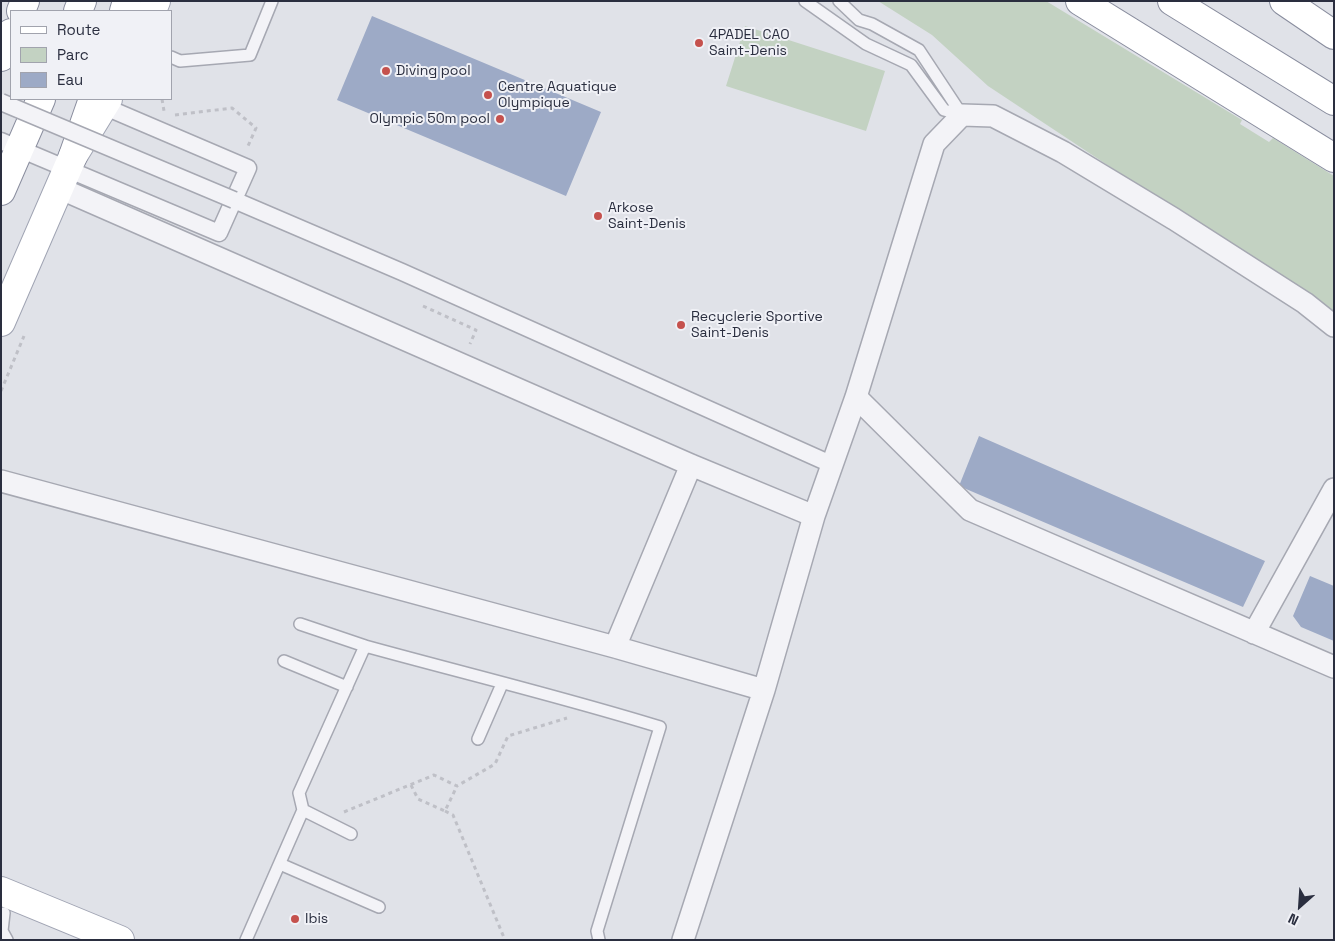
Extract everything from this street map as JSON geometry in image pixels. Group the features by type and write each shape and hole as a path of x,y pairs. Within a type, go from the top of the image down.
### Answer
{"main road":[{"path":"1080,1 1334,158"},
{"path":"1172,1 1334,101"},
{"path":"1284,1 1334,34"},
{"path":"1,57 10,35"},
{"path":"1,191 10,145 39,100"},
{"path":"1,322 97,101"},
{"path":"2,905 72,940"},
{"path":"2,905 120,940"}],"street":[{"path":"66,171 219,234 248,168 97,101"},
{"path":"1,102 402,272 832,465"},
{"path":"683,940 764,690 814,516 856,397 934,144 962,115 993,116 1063,152 1182,224 1305,303 1334,326"},
{"path":"10,145 461,364 691,465 814,516"},
{"path":"856,397 970,510 1334,667"},
{"path":"615,647 691,465"},
{"path":"1,481 615,647 764,690"},
{"path":"1254,633 1334,489"}],"lane":[{"path":"172,57 180,61 250,55 272,1"},
{"path":"805,1 866,44 910,65 944,110 962,115"},
{"path":"839,1 858,20 872,24 919,50 962,115"},
{"path":"300,624 365,646 502,684 600,708 660,727 597,931 599,940"},
{"path":"246,940 303,810 299,793 365,646"},
{"path":"284,660 347,687"},
{"path":"478,739 502,684"},
{"path":"303,810 351,834"},
{"path":"280,864 380,907"},
{"path":"2,905 2,931 7,940"}],"path":[{"path":"162,100 164,116"},
{"path":"174,115 232,108 256,128"},
{"path":"434,311 476,330 461,364"},
{"path":"445,811 457,786 495,764 508,736 600,708"},
{"path":"323,821 434,775 457,786"},
{"path":"411,785 418,799 453,815 505,940"}],"green space":[{"path":"878,1 1046,1 1242,120 1240,124 1269,142 1273,138 1334,176 1334,315 988,86 932,35"},
{"path":"745,26 885,71 866,131 726,86"}],"water":[{"name":"Olympic 50m pool","path":"372,16 601,112 566,196 337,100"},
{"path":"979,436 1265,561 1243,607 959,486"},
{"path":"1310,576 1334,586 1334,641 1301,627 1293,616"}],"place":[{"name":"4PADEL CAO Saint-Denis","path":"699,43"},
{"name":"Diving pool","path":"386,71"},
{"name":"Centre Aquatique Olympique","path":"488,95"},
{"name":"Olympic 50m pool","path":"500,119"},
{"name":"Arkose Saint-Denis","path":"598,216"},
{"name":"Recyclerie Sportive Saint-Denis","path":"681,325"},
{"name":"Ibis","path":"295,919"}]}
